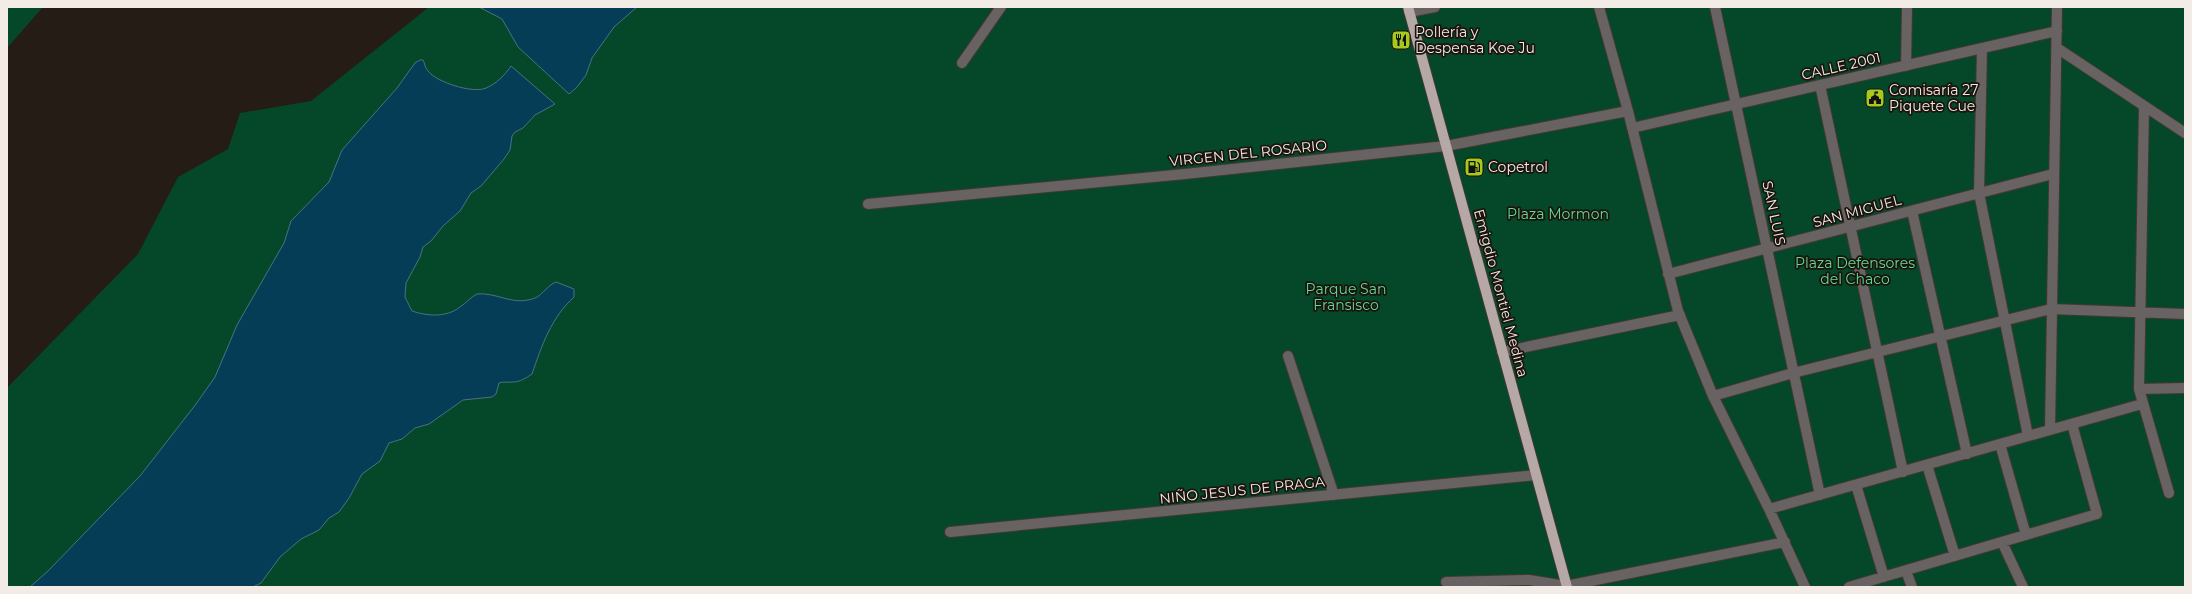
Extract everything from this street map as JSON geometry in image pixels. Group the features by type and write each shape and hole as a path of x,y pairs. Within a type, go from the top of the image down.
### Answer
{"main road":[{"name":"Emigdio Montiel Medina","path":"1408,10 1566,587"}],"street":[{"path":"962,63 1001,7"},
{"path":"1408,10 1435,7"},
{"path":"1599,7 1628,111 1668,274 1680,315 1713,396 1770,509 1805,587"},
{"name":"SAN LUIS","path":"1715,7 1820,495"},
{"path":"1906,66 1907,7"},
{"path":"2050,430 2053,174 2057,7"},
{"name":"CALLE 2001","path":"1632,128 2057,32"},
{"path":"1982,48 1979,193 2028,436"},
{"path":"2057,48 2185,133"},
{"path":"1820,85 1903,472"},
{"path":"2144,106 2139,312 2139,389 2142,404 2169,493"},
{"name":"VIRGEN DEL ROSARIO","path":"868,204 1185,174 1446,146 1628,111"},
{"name":"SAN MIGUEL","path":"1668,274 2053,174"},
{"path":"1912,211 1967,454"},
{"path":"1713,396 1793,373 2051,309 2185,314"},
{"path":"1502,352 1680,315"},
{"path":"1288,356 1334,495"},
{"path":"2139,389 2185,388"},
{"path":"1770,509 2142,404"},
{"path":"1849,587 2097,514 2072,424"},
{"path":"2000,444 2026,536"},
{"path":"1927,465 1955,556"},
{"name":"NIÑO JESUS DE PRAGA","path":"950,532 1536,475"},
{"path":"1856,485 1884,577"},
{"path":"1446,582 1529,580 1566,587 1785,542"},
{"path":"2002,542 2022,587"},
{"path":"1906,570 1912,587"}],"green space":[{"path":"7,7 43,7 7,48"},
{"name":"Parque San Fransisco","path":"429,7 2185,7 2185,587 7,587 7,388 138,254 178,177 228,149 240,113 311,101"}],"water":[{"path":"479,7 637,7 614,27 592,58 586,75 577,87 569,94 518,47 502,19"},
{"path":"423,60 427,70 432,75 446,83 473,89 486,88 497,82 511,66 555,104 535,115 523,128 515,132 512,136 510,150 504,159 481,186 471,193 460,211 443,226 431,241 423,247 420,257 406,283 405,297 412,311 430,315 455,311 477,294 522,301 537,297 556,282 574,289 574,297 559,314 548,332 532,374 518,381 499,383 496,394 492,397 463,400 429,424 415,428 402,439 389,443 380,461 362,474 349,498 339,512 329,518 319,530 301,539 280,557 261,583 253,587 30,587 48,571 140,476 196,404 215,377 237,325 284,243 291,221 329,182 342,150 397,88 415,63"}],"place":[{"name":"Pollería y Despensa Koe Ju","path":"1401,40"},
{"name":"Comisaría 27 Piquete Cue","path":"1875,98"},
{"name":"Copetrol","path":"1474,167"}],"park label":[{"name":"Plaza Mormon","path":"1558,214"},
{"name":"Plaza Defensores del Chaco","path":"1855,272"}]}
